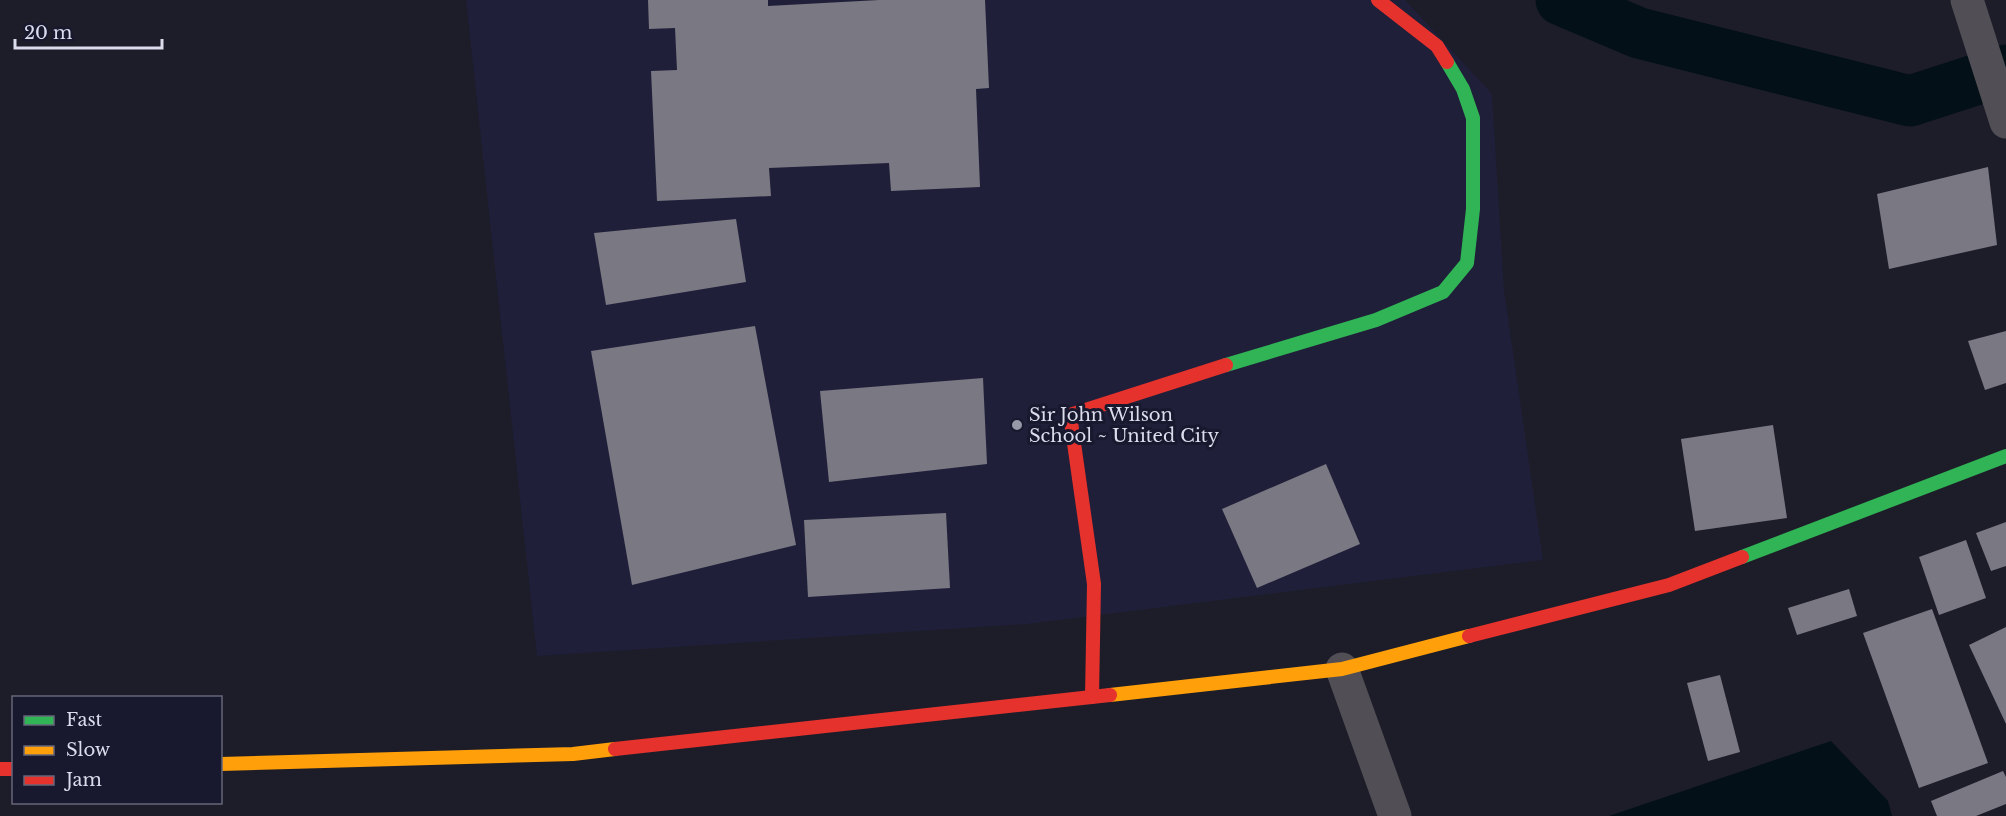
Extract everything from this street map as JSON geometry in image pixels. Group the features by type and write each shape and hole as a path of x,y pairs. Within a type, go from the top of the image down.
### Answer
{"street":[{"path":"1092,697 1094,584 1070,415 1376,320 1443,292 1467,263 1473,209 1473,118 1463,89 1437,46 1378,0"},
{"path":"1967,0 2006,122"},
{"path":"222,764 573,754 1342,669 1669,585 2006,456"},
{"path":"1342,669 1395,816"}],"shaded area":[{"name":"Sir John Wilson School ~ United City","path":"466,0 1405,0 1492,94 1504,290 1543,560 1027,624 537,656"},
{"path":"1831,741 1888,801 1892,816 1609,816"}],"building":[{"path":"648,0 768,0 768,6 879,0 985,0 989,88 976,89 980,187 891,191 889,163 769,168 771,196 657,201 651,71 677,70 675,28 649,29"},
{"path":"1988,167 1997,245 1889,269 1877,194"},
{"path":"736,219 746,282 606,305 594,233"},
{"path":"755,326 796,545 632,585 591,351"},
{"path":"2006,331 2006,383 1985,390 1968,341"},
{"path":"983,378 987,464 829,482 820,391"},
{"path":"1773,425 1787,518 1695,531 1681,439"},
{"path":"1326,464 1360,544 1257,588 1222,509"},
{"path":"946,513 950,588 808,597 804,520"},
{"path":"2006,522 2006,566 1991,571 1976,533"},
{"path":"1966,540 1986,598 1939,615 1919,557"},
{"path":"1849,589 1857,616 1797,635 1788,608"},
{"path":"1932,609 1988,763 1919,788 1863,633"},
{"path":"2006,627 2006,724 1969,645"},
{"path":"1720,675 1740,752 1708,761 1687,683"},
{"path":"2003,771 2006,777 2006,804 1976,816 1937,816 1931,801"}],"waterway":[{"path":"1561,0 1639,33 1910,101 2006,70"}],"traffic: fast":[{"path":"1226,365 1376,320 1443,292 1467,263 1473,209 1473,118 1463,89 1447,62"},
{"path":"1742,557 2006,456"}],"traffic: slow":[{"path":"1110,695 1342,669 1469,636"},
{"path":"222,764 573,754 615,749"}],"traffic: jam":[{"path":"1378,0 1437,46 1447,62"},
{"path":"1092,697 1094,584 1070,415 1226,365"},
{"path":"1469,636 1669,585 1742,557"},
{"path":"615,749 1110,695"},
{"path":"0,769 12,769"}],"place":[{"name":"Sir John Wilson School ~ United City","path":"1017,425"}]}
